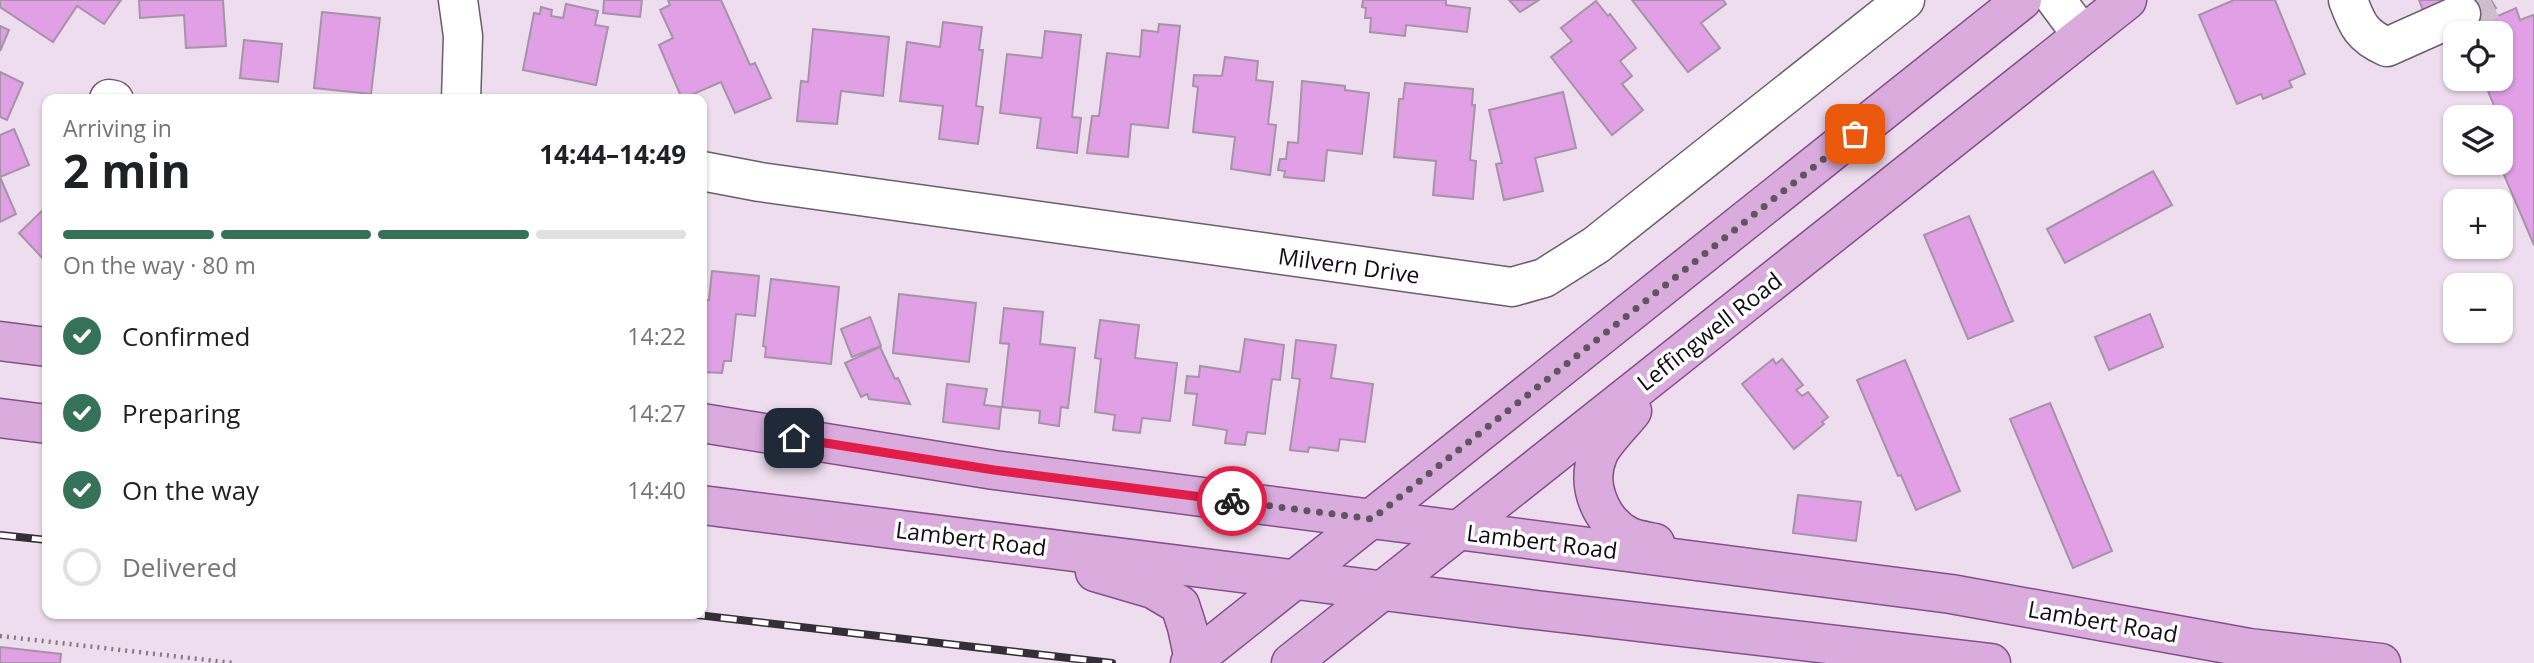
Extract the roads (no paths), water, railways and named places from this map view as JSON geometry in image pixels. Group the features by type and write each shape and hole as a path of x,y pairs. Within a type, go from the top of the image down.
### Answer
{"main road":[{"path":"1192,662 2022,0"},
{"name":"Leffingwell Road","path":"1291,663 2127,0"},
{"path":"0,341 42,346"},
{"path":"1674,359 1598,454 1593,482 1599,504 1610,523 1629,537 1790,572"},
{"path":"0,418 42,423"},
{"name":"Lambert Road","path":"707,424 994,470 1951,594 2249,648 2381,663"},
{"name":"Lambert Road","path":"707,506 1536,610 1991,663"},
{"path":"994,541 1153,589 1180,605 1188,627 1192,662"}],"street":[{"path":"458,0 463,36 461,94"},
{"name":"Milvern Drive","path":"707,172 760,182 1512,287 1544,278 1596,245 1905,0"},
{"path":"2056,0 2082,36"},
{"path":"2348,0 2355,18 2369,39 2387,47 2461,14"}],"tunnel":[{"path":"2461,14 2491,0"}],"railway":[{"path":"0,535 42,539"},
{"path":"707,616 1112,663"}]}
